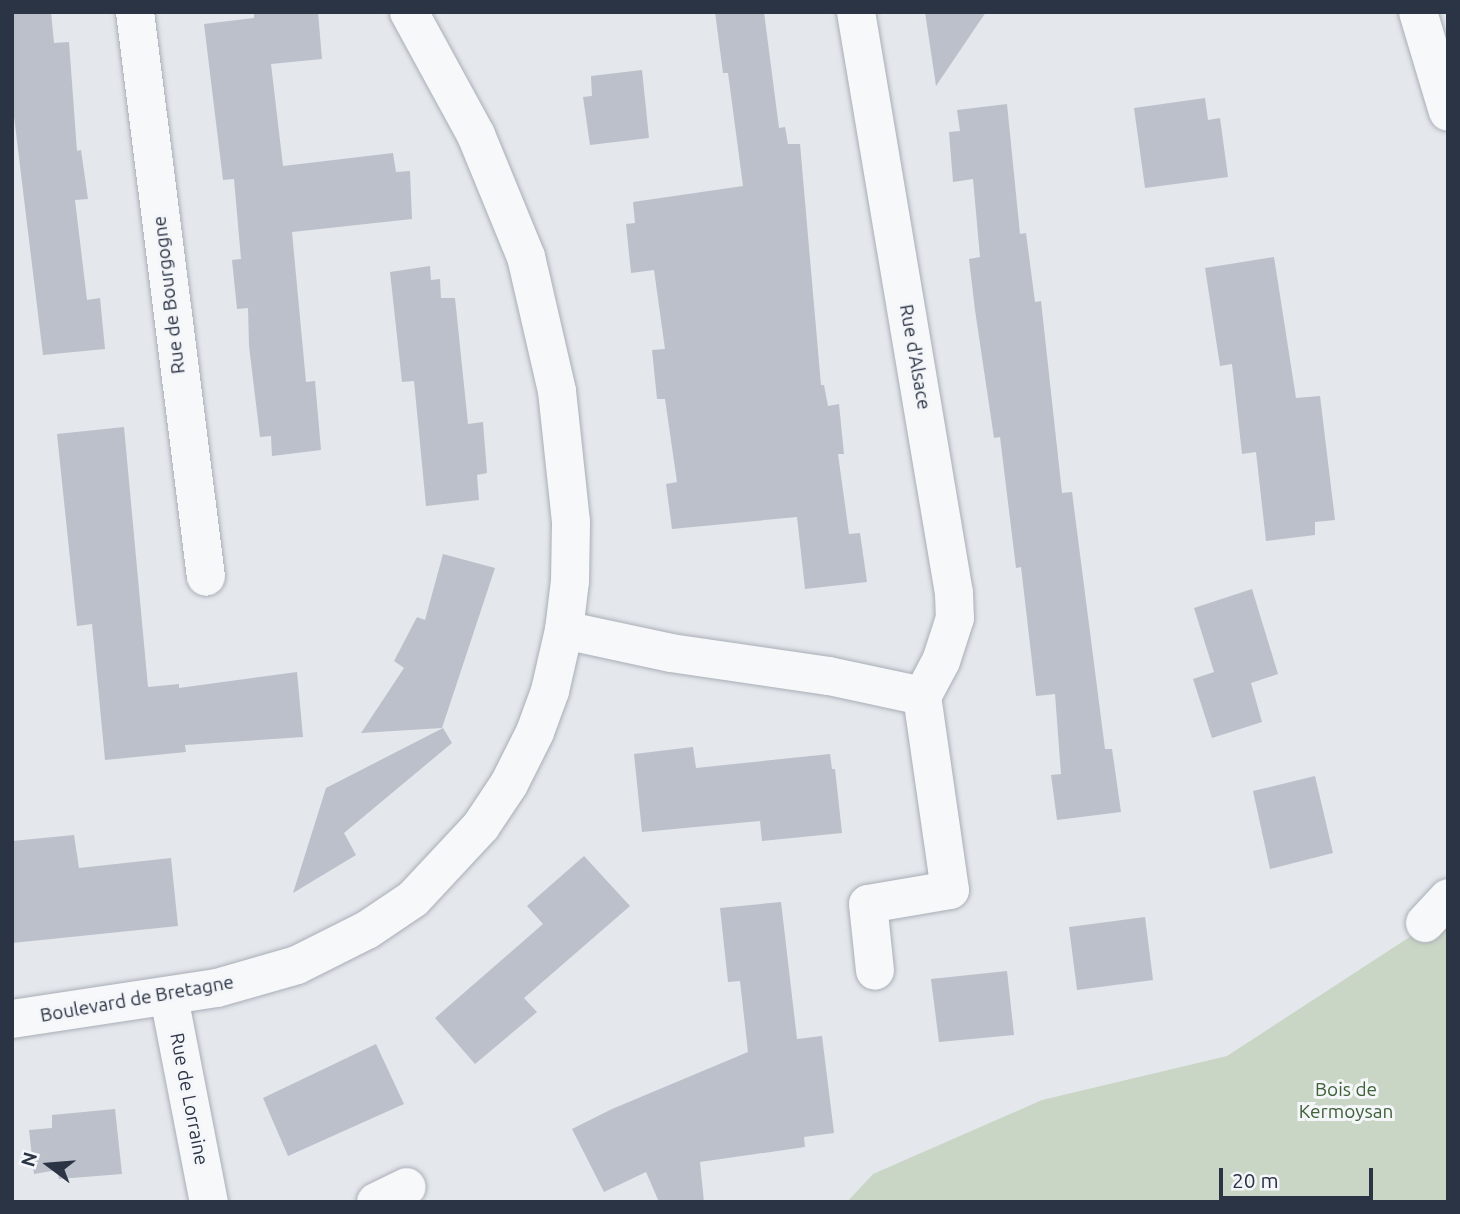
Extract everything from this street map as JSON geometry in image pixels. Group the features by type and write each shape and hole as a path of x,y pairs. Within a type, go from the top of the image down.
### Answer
{"street":[{"name":"Rue de Bourgogne","path":"135,12 206,577"},
{"name":"Boulevard de Bretagne","path":"12,1019 217,988 297,965 367,930 413,899 481,826 509,784 539,722 550,691 564,629 570,581 568,481 558,391 526,257 475,135 409,12"},
{"name":"Rue d'Alsace","path":"856,12 954,593 955,618 951,636 922,696"},
{"path":"1418,12 1448,112"},
{"path":"564,629 671,653 829,676 922,696 950,890 868,904 875,971"},
{"name":"Rue de Lorraine","path":"169,997 209,1202"}],"green space":[{"name":"Bois de Kermoysan","path":"1448,912 1448,1202 847,1202 873,1174 1042,1100 1227,1056"}],"building":[{"path":"12,12 51,12 54,43 69,42 77,151 81,150 88,199 75,200 87,300 100,298 105,349 43,355 12,100"},
{"path":"254,12 318,12 322,59 271,64 283,166 393,153 396,172 410,171 412,219 292,232 306,382 315,381 321,450 272,456 271,436 260,437 249,346 248,308 237,309 232,260 241,259 234,179 223,180 204,24 254,18"},
{"path":"715,12 764,12 779,128 785,127 788,144 800,144 821,385 824,385 828,406 839,404 844,454 838,454 849,534 860,533 867,582 805,589 797,517 672,529 666,484 677,482 665,399 657,399 652,350 665,349 654,270 631,273 626,224 635,223 633,202 743,186 728,73 723,73"},
{"path":"925,12 986,12 936,86"},
{"path":"642,70 649,138 590,145 583,97 592,96 591,76"},
{"path":"1205,98 1208,120 1220,118 1228,177 1145,188 1134,108"},
{"path":"1007,104 1020,234 1026,233 1035,302 1041,301 1062,493 1072,492 1105,749 1112,749 1121,812 1057,820 1051,775 1061,774 1055,694 1036,696 1021,567 1016,568 1000,437 994,438 975,310 969,259 980,257 973,179 953,182 949,132 960,131 957,110"},
{"path":"1274,257 1296,398 1320,396 1335,520 1315,522 1315,535 1266,541 1256,452 1242,454 1232,364 1220,366 1205,268"},
{"path":"430,266 431,280 440,279 441,298 455,298 468,424 483,422 487,473 477,475 479,500 426,506 414,381 402,382 390,272"},
{"path":"124,427 148,687 179,684 179,688 297,672 303,737 185,745 186,752 105,760 92,624 77,626 57,434"},
{"path":"443,554 495,568 442,728 361,733 404,668 394,661 417,617 425,620"},
{"path":"1252,589 1278,674 1251,683 1262,722 1212,738 1193,679 1214,672 1194,608"},
{"path":"443,728 452,743 344,833 356,855 293,893 326,788"},
{"path":"693,747 696,768 830,754 832,769 835,769 842,833 762,841 760,821 642,832 634,754"},
{"path":"1315,776 1333,853 1270,869 1253,791"},
{"path":"74,835 79,868 171,858 178,926 12,943 12,841"},
{"path":"584,856 630,906 524,998 537,1012 475,1064 435,1018 543,924 527,906"},
{"path":"781,902 797,1039 822,1036 834,1133 804,1137 805,1147 700,1162 704,1202 659,1202 646,1172 604,1192 572,1129 612,1109 748,1052 740,981 728,982 720,908"},
{"path":"1145,917 1153,980 1077,990 1069,927"},
{"path":"1007,971 1014,1035 939,1042 931,979"},
{"path":"376,1044 404,1104 288,1156 263,1098"},
{"path":"115,1109 122,1174 59,1179 57,1170 34,1174 29,1130 52,1128 52,1115"}]}
